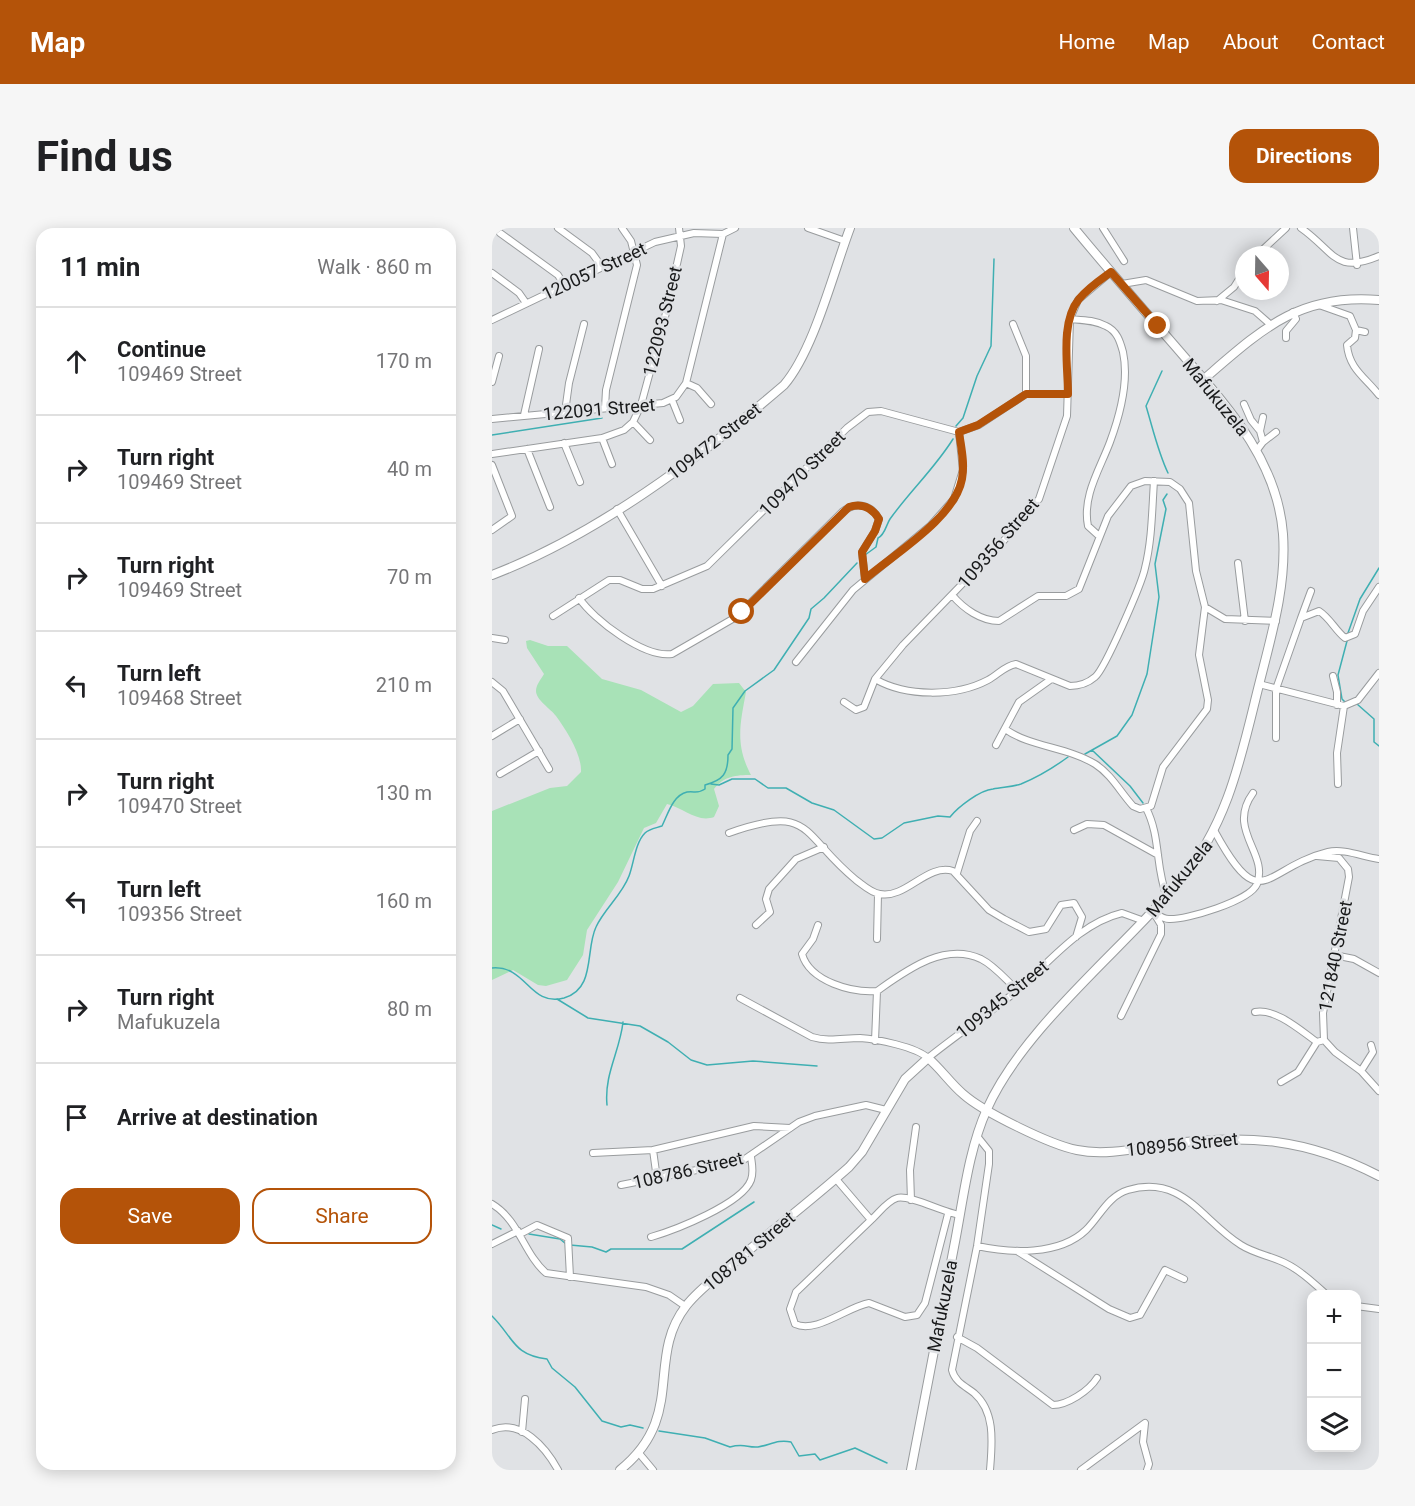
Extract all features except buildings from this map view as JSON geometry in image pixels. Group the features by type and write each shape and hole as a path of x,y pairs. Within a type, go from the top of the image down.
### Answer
{"main road":[{"name":"Mafukuzela","path":"911,1470 960,1215 977,1136 987,1109 1001,1082 1024,1050 1167,897 1204,851 1215,832 1230,793 1276,621 1283,559 1283,533 1272,483 1257,450 1204,379 1074,228"},
{"path":"1204,379 1271,325 1293,312 1341,298 1379,300"}],"street":[{"path":"558,228 592,253 602,267"},
{"path":"605,408 606,390 638,265 635,251 622,228"},
{"path":"679,228 682,236"},
{"name":"120057 Street","path":"492,320 654,242 710,232 723,234 735,228"},
{"path":"808,228 845,241"},
{"name":"109472 Street","path":"492,575 533,558 617,509 689,462 784,385 793,375 808,344 850,228"},
{"path":"1103,228 1124,261"},
{"path":"1301,228 1330,254 1350,265 1357,265 1379,256"},
{"path":"1353,228 1357,265"},
{"path":"1267,246 1285,229"},
{"path":"500,234 553,271 564,285"},
{"name":"122091 Street","path":"492,419 672,400 687,383 723,234"},
{"name":"122093 Street","path":"633,423 641,405 666,313 682,236"},
{"name":"109356 Street","path":"844,702 854,709 861,709 875,679 903,645 1039,499 1067,416 1070,319 1078,300 1111,272"},
{"path":"492,273 519,293 526,303"},
{"path":"1122,284 1146,280 1197,301 1217,301 1255,311 1271,325"},
{"path":"1217,301 1235,285"},
{"path":"1316,304 1350,316 1356,330 1355,338 1347,345 1348,357 1364,380 1379,395"},
{"path":"1286,338 1286,331 1296,319 1293,312"},
{"path":"1070,319 1095,322 1115,332 1120,340 1125,364 1115,428 1094,478 1086,511 1088,526 1099,536"},
{"path":"565,412 569,383 584,324"},
{"path":"1013,324 1026,356 1026,394"},
{"path":"1356,330 1365,332"},
{"path":"524,415 539,349"},
{"path":"492,382 499,356"},
{"path":"687,383 697,388 711,404"},
{"path":"796,662 842,603 865,579 936,521 954,499 963,470 959,432 978,425 1026,394 1068,394"},
{"path":"672,400 680,420"},
{"path":"1244,404 1251,420 1260,431 1263,442"},
{"name":"109470 Street","path":"553,616 613,579 646,589 662,586 712,562 847,428 868,412 881,411 959,432"},
{"path":"1260,431 1263,417"},
{"path":"492,454 602,438 618,433 633,423 650,440"},
{"path":"1257,450 1276,432"},
{"path":"602,438 612,464"},
{"path":"564,443 579,483"},
{"path":"527,449 550,507"},
{"path":"492,465 512,516 492,530"},
{"path":"875,679 896,688 947,692 984,682 1005,668 1016,664 1050,680 1077,686 1096,676 1107,662 1142,580 1150,532 1154,481"},
{"path":"952,595 971,611 999,621 1038,596 1066,596 1082,585 1099,536 1112,510 1131,486 1138,482 1170,482 1180,489 1189,503 1196,571 1205,607 1199,655 1208,700 1207,709 1163,767 1154,802 1146,808 1133,806 1097,765 1050,745 1021,738 1005,729"},
{"path":"579,598 596,617 640,647 662,654 672,654 736,617 842,512 855,505 869,508 879,519 875,531 862,552 865,579"},
{"path":"617,509 662,586"},
{"path":"1238,563 1245,621"},
{"path":"1301,618 1320,611 1344,638 1350,638 1355,634 1363,610 1379,587"},
{"path":"1276,738 1276,689 1294,632 1311,591"},
{"path":"1205,607 1225,619 1276,621"},
{"path":"492,638 505,640"},
{"path":"1259,684 1340,705 1358,700 1379,673"},
{"path":"1332,676 1340,705 1336,753 1338,784"},
{"path":"996,745 1019,702 1050,680"},
{"path":"492,682 499,687 520,719 549,769"},
{"path":"492,692 499,687"},
{"path":"492,736 520,719"},
{"path":"500,774 539,751"},
{"path":"1153,912 1167,920 1210,911 1249,893 1257,881 1253,852 1243,818 1244,807 1254,793"},
{"path":"1146,808 1156,830 1158,871 1167,897"},
{"path":"729,833 762,822 785,821 809,831 850,875 878,894 895,892 948,869 957,873 970,831 977,821"},
{"path":"1074,830 1087,824 1104,825 1158,855"},
{"path":"1215,832 1235,868 1244,876 1257,881 1271,878 1317,856 1337,851 1379,859"},
{"path":"756,925 770,912 766,899 769,889 791,863 824,848"},
{"name":"121840 Street","path":"1317,856 1339,858 1349,873 1323,1018 1321,1041"},
{"name":"109345 Street","path":"957,873 989,910 1029,932 1046,929 1052,924 1061,904 1074,903 1082,917 1076,938"},
{"path":"877,939 878,894"},
{"path":"1121,1016 1161,934 1161,925 1153,912"},
{"name":"109345 Street","path":"928,1058 1017,990 1076,938 1102,919 1128,914 1144,921"},
{"path":"818,925 813,939 802,954 803,960 834,984 860,990 878,991 902,974 948,953 981,959 1017,990"},
{"path":"1334,955 1354,959 1379,973"},
{"path":"875,1041 878,991"},
{"path":"740,998 812,1037 825,1041 862,1038 917,1050 928,1058"},
{"path":"1255,1012 1272,1014 1321,1041 1361,1071 1379,1091"},
{"path":"1281,1082 1298,1072 1321,1041"},
{"path":"1361,1071 1373,1052 1371,1045"},
{"name":"108956 Street","path":"928,1058 961,1093 987,1109 1052,1142 1085,1152 1122,1150 1219,1138 1251,1138 1319,1149 1379,1176"},
{"name":"108781 Street","path":"620,1470 651,1435 663,1399 669,1340 685,1306 836,1179 862,1152 905,1078 928,1058"},
{"name":"108786 Street","path":"621,1185 734,1163 751,1156 808,1118 843,1109 873,1106 886,1110"},
{"path":"593,1153 653,1150 754,1126 790,1128"},
{"path":"911,1200 910,1170 916,1127"},
{"path":"977,1136 988,1147 990,1156 977,1246 957,1337 953,1374 955,1379 976,1395 988,1414 992,1435 990,1470"},
{"path":"653,1150 657,1179"},
{"path":"651,1237 709,1212 743,1191 753,1175 751,1156"},
{"path":"836,1179 871,1220"},
{"path":"977,1246 1016,1251 1046,1248 1078,1235 1108,1203 1122,1192 1145,1188 1163,1189 1185,1197 1235,1241 1293,1267 1321,1290"},
{"path":"948,1214 925,1303 917,1315 905,1317 869,1303 807,1326 795,1324 790,1309 796,1292 894,1199 911,1200 948,1214 960,1215"},
{"path":"492,1204 502,1212 519,1233 543,1271 550,1275 646,1287 669,1295 685,1306"},
{"path":"492,1244 537,1225 562,1234 569,1241 570,1277"},
{"path":"1016,1251 1101,1304 1130,1318 1140,1315 1165,1270 1184,1279"},
{"path":"1361,1307 1379,1309"},
{"path":"957,1337 977,1348 1053,1405 1072,1399 1092,1385 1096,1378"},
{"path":"522,1432 525,1399"},
{"path":"1081,1470 1145,1423 1143,1442 1149,1464 1147,1470"},
{"path":"492,1430 502,1428 522,1432 538,1442 558,1470"},
{"path":"638,1452 652,1470"}],"green space":[{"path":"530,640 548,646 567,646 602,679 641,690 681,712 693,706 713,684 739,683 746,692 740,734 741,744 751,775 731,777 722,781 714,789 719,806 714,817 696,817 667,804 656,823 644,828 618,882 587,930 583,955 567,980 546,986 538,985 513,970 492,980 492,811 550,788 567,786 581,772 579,758 569,735 537,694 537,687 544,674 527,648 526,641"}],"waterway":[{"path":"956,426 963,418 977,376 991,346 994,259"},
{"path":"1162,371 1146,406 1158,449 1168,473"},
{"path":"492,435 602,418"},
{"path":"865,555 876,547 878,538 884,532 890,519 953,439"},
{"path":"1085,754 1117,736 1132,715 1147,674 1159,597 1155,564 1166,509 1163,500 1167,494"},
{"path":"492,968 504,969 513,973 535,992 552,999 564,998 581,986 588,968 596,927 626,883 642,837 648,830 662,826 678,797 687,792 703,791 705,785 716,781 723,775 727,767 728,755 732,749 733,708 745,691 774,670 809,618 811,609 857,563"},
{"path":"1348,633 1360,599 1379,568"},
{"path":"1345,702 1342,699 1338,675 1347,641"},
{"path":"1357,704 1374,719 1374,742 1379,746"},
{"path":"1092,750 1130,786 1143,803"},
{"path":"711,784 719,785 732,779 755,779 768,788 786,788 812,803 834,810 874,839 882,838 904,823 938,816 950,817 982,792 1021,784 1068,757"},
{"path":"557,999 588,1018 640,1026 668,1042 691,1060 707,1065 753,1061 817,1066"},
{"path":"607,1105 608,1083 623,1022"},
{"path":"570,1245 592,1247 606,1252 611,1249 682,1249 754,1202"},
{"path":"492,1225 501,1229"},
{"path":"529,1234 560,1239 566,1244"},
{"path":"492,1316 520,1349 527,1354 547,1359 552,1368 575,1387 602,1421 621,1427 630,1425 643,1428"},
{"path":"659,1431 705,1438 730,1447 739,1445 758,1447 786,1441 791,1442 799,1456 815,1454 820,1460 855,1448 887,1463"}],"route":[{"path":"742,612 838,515 849,507 864,506 873,511 879,519 879,524 862,552 865,579 936,521 954,499 962,481 963,459 959,432 978,425 1026,394 1068,394 1068,339 1074,309 1078,300 1111,272 1158,326"}]}
